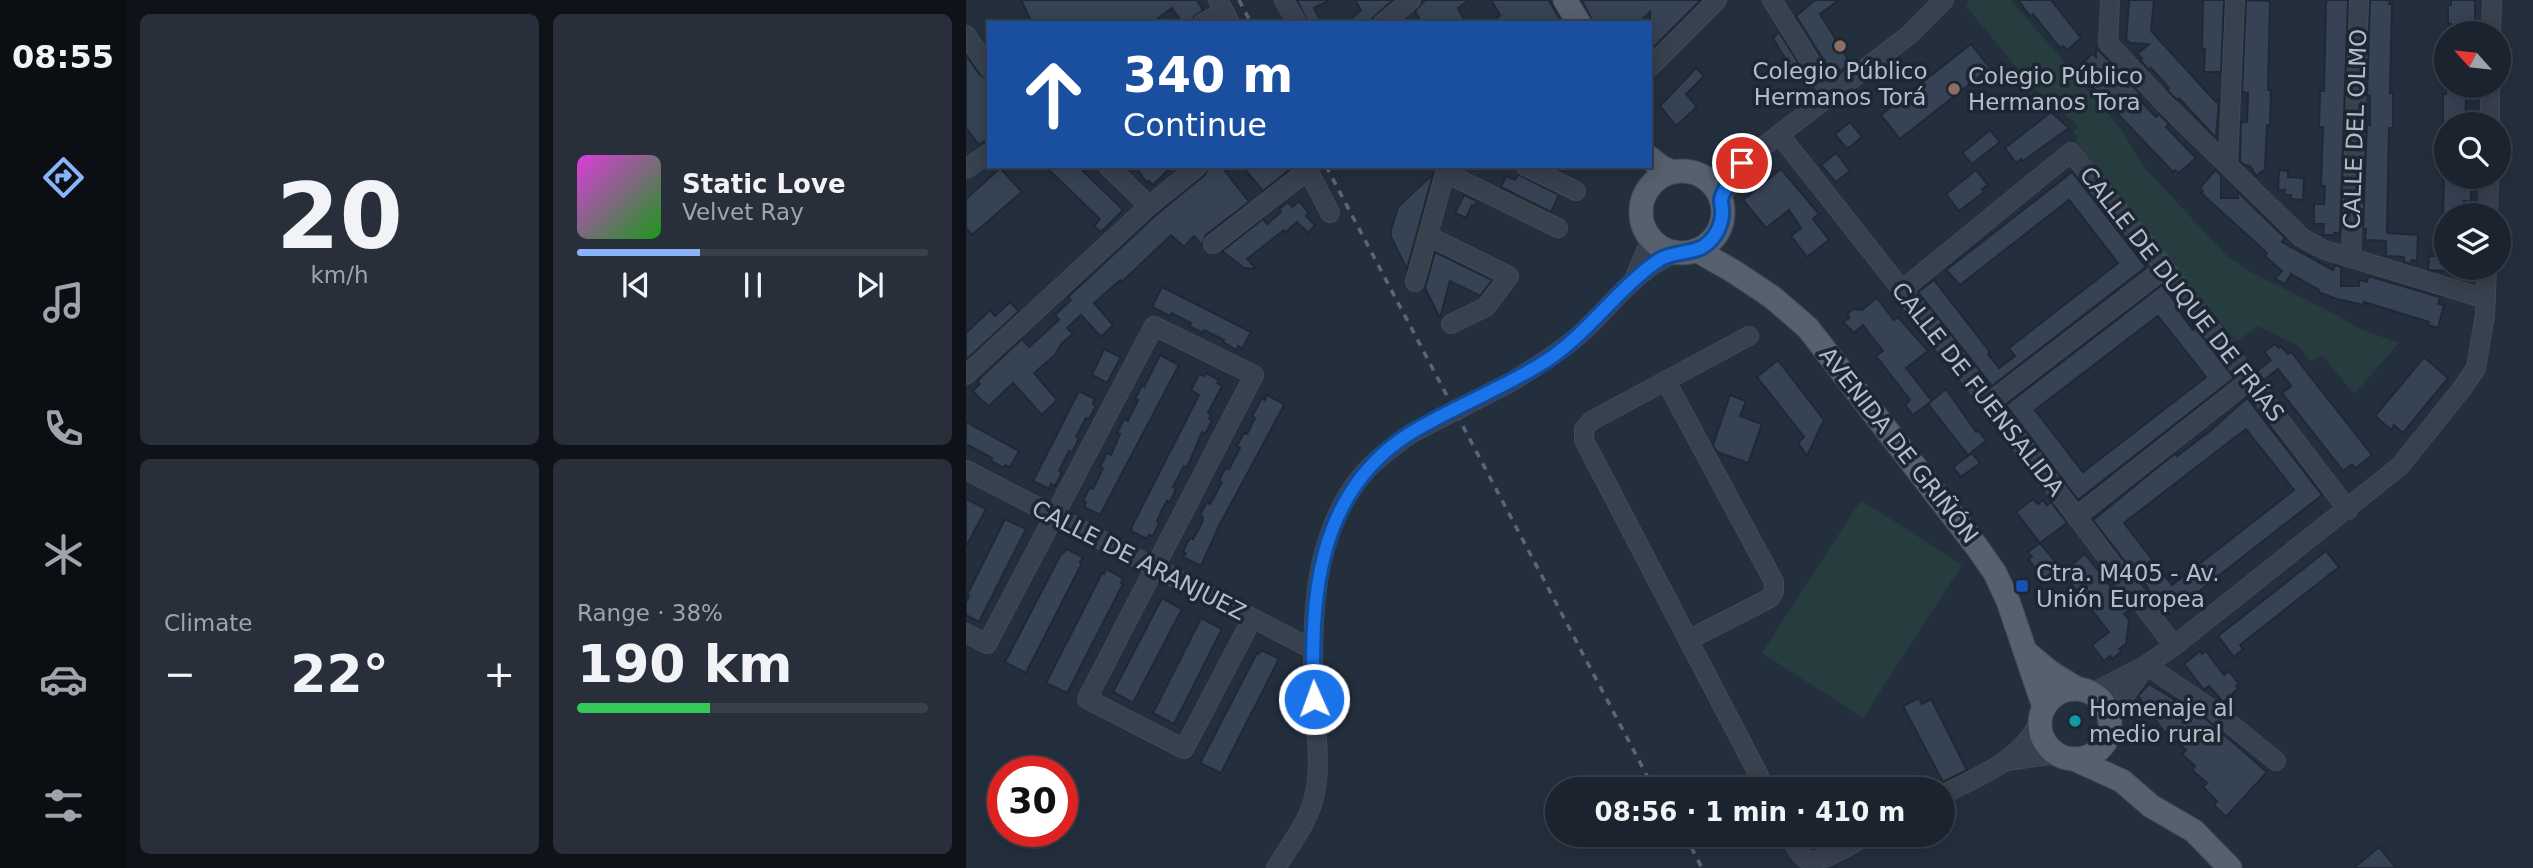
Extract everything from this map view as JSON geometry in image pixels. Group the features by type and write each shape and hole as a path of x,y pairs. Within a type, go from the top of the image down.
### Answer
{"main road":[{"path":"1652,160 1672,172"},
{"path":"1720,227 1709,243 1686,251 1662,248 1651,239 1642,219 1647,177 1659,178 1672,172 1687,171 1700,175 1714,186 1721,199 1723,213 1720,227 1722,247 1733,271"},
{"name":"AVENIDA DE GRIÑÓN","path":"1686,251 1733,271 1772,297 1808,328 1977,547 1995,573 2008,601 2042,715"},
{"path":"2024,650 2050,672 2085,690 2109,708 2109,728 2122,781"},
{"path":"2085,690 2064,690 2052,697 2042,715 2041,735 2047,746 2122,781 2151,806 2194,831 2227,864"},
{"path":"2066,757 2088,757 2100,750 2109,728"}],"street":[{"path":"1284,0 1296,21"},
{"path":"1652,65 1717,0"},
{"path":"1772,0 1832,96"},
{"path":"1700,175 1712,177 1742,163 1909,35 1944,0"},
{"path":"2110,0 2108,43 2167,106 2302,238 2325,250 2486,299"},
{"path":"2228,165 2235,0"},
{"name":"CALLE DEL OLMO","path":"2351,258 2359,0"},
{"path":"2491,21 2492,0"},
{"path":"1385,21 1407,3 1412,21"},
{"path":"1206,21 1224,11"},
{"path":"966,35 987,65"},
{"name":"CALLE DE FUENSALIDA","path":"1779,134 1990,402 2174,646"},
{"name":"CALLE DE DUQUE DE FRÍAS","path":"1902,290 2071,152 2165,268 2348,510"},
{"path":"966,169 987,154"},
{"path":"1721,199 1742,163"},
{"path":"1110,168 1149,206"},
{"path":"966,374 1149,206 1196,168"},
{"path":"1213,244 1307,168 1330,213"},
{"path":"1529,168 1576,191"},
{"path":"1415,282 1446,169 1558,228"},
{"path":"1428,236 1509,276 1486,307 1451,324"},
{"path":"1633,280 1651,239"},
{"path":"1276,868 1306,818 1315,796 1317,773 1312,649 1316,595 1334,524 1346,499 1364,473 1384,453 1410,434 1511,382 1550,358 1578,336 1633,280 1662,258 1686,251"},
{"path":"1990,402 2165,268"},
{"path":"2085,690 2146,665 2174,646 2400,466 2476,368 2487,280"},
{"path":"966,634 987,644 1154,326 1254,375 1087,699 1184,749 1252,619"},
{"path":"1749,337 1591,421 1584,429 1584,440 1760,777"},
{"path":"2077,516 2250,380"},
{"path":"1666,381 1774,582 1774,591 1770,598 1689,640"},
{"name":"CALLE DE ARANJUEZ","path":"966,470 1312,649"},
{"path":"2109,728 2146,665"},
{"path":"2146,665 2213,710 2276,761"},
{"path":"1955,788 2007,761 2031,740 2042,715"},
{"path":"2007,761 2066,757"},
{"path":"1797,847 1807,860 1817,861 1844,847"}],"green space":[{"path":"1970,0 2011,0 2122,130 2142,165 2227,256 2251,272 2360,329 2399,343 2354,394 2322,355 2311,362 2298,346 2258,326 2236,342 2076,141 2078,137 2073,132 2079,126 2032,86 1965,5"},
{"path":"1861,500 1962,565 1863,718 1762,653"}],"building":[{"path":"1021,0 1197,0 1203,10 1193,21 1181,21 1172,8 1155,21 1031,21"},
{"path":"1297,0 1330,0 1314,8 1321,21 1307,21"},
{"path":"1355,0 1393,0 1369,21 1349,21 1361,10"},
{"path":"1425,0 1469,0 1458,8 1465,21 1420,21 1415,11"},
{"path":"1491,0 1549,0 1561,21 1495,21 1500,15"},
{"path":"1582,0 1701,0 1652,49 1650,12 1641,21 1592,21"},
{"path":"1815,0 1839,0 1820,14 1851,64 1833,75 1796,16"},
{"path":"2018,0 2051,0 2081,38 2067,50 2063,46 2060,48"},
{"path":"2129,0 2154,0 2151,31 2216,102 2219,99 2216,138 2179,98 2177,100 2167,90 2169,88 2151,68 2149,70 2140,60 2142,58 2137,54 2149,44 2130,43 2126,39"},
{"path":"2203,0 2224,0 2221,72 2204,72"},
{"path":"2246,0 2270,1 2270,125 2267,125 2265,169 2256,176 2250,166 2240,161 2241,122 2247,122 2248,93 2242,92"},
{"path":"2348,0 2340,233 2323,235 2324,224 2314,224 2314,204 2324,204 2325,186 2321,186 2323,127 2319,127 2320,91 2324,91 2326,2"},
{"path":"2370,0 2390,0 2389,4 2392,4 2390,93 2393,93 2393,128 2389,128 2387,233 2418,235 2417,261 2412,260 2410,264 2404,262 2404,257 2386,256 2386,241 2365,240 2366,229 2363,229 2367,125 2370,125 2370,96 2367,95"},
{"path":"2451,0 2475,0 2475,21 2448,21 2448,5 2451,5"},
{"path":"1779,32 1801,67 1794,73 1773,38"},
{"path":"1971,44 1990,68 1900,139 1881,115"},
{"path":"2096,48 2111,63 2108,66 2128,87 2131,84 2140,94 2137,97 2156,117 2159,114 2169,124 2166,127 2196,158 2179,173 2175,170 2173,172 2076,70 2093,53 2096,57"},
{"path":"966,55 980,75 987,78 987,139 979,145 966,128"},
{"path":"1696,68 1704,76 1686,94 1697,107 1676,126 1660,106"},
{"path":"2443,98 2466,98 2465,112 2443,112"},
{"path":"2051,112 2069,128 2023,161 2021,159 2016,163 2005,148"},
{"path":"1850,122 1862,137 1847,149 1835,134"},
{"path":"1990,130 2000,142 1972,164 1962,153"},
{"path":"1836,153 1850,171 1836,182 1821,165"},
{"path":"1000,168 1022,192 972,235 966,227 966,199"},
{"path":"1047,168 1080,168 1123,210 1101,232 1094,226 1100,219"},
{"path":"1136,168 1170,168 1153,185 1149,181 1147,183"},
{"path":"1208,168 1223,168 1249,202 1206,235 1202,245 1194,236 1184,247 1171,235 1122,282 1120,280 1094,303 1113,325 1101,337 1081,315 1067,328 1073,334 1062,343 1055,355 1034,373 1057,400 1042,415 1013,383 989,406 980,399 973,391 980,384 977,381 1022,339 1029,347 1059,320 1055,315 1071,300 1068,297 1156,215 1205,175"},
{"path":"1244,168 1292,168 1263,191"},
{"path":"1781,169 1819,214 1813,219 1829,240 1807,257 1791,236 1801,228 1789,210 1766,228 1743,200"},
{"path":"1976,170 1988,185 1982,189 1984,192 1959,211 1946,194"},
{"path":"2215,170 2221,175 2221,198 2238,198 2238,192 2285,238 2282,242 2333,270 2335,265 2341,267 2341,286 2359,286 2359,280 2367,282 2368,276 2440,297 2438,304 2444,305 2438,328 2428,325 2429,322 2364,302 2363,305 2342,301 2318,292 2319,290 2291,274 2285,284 2275,279 2282,271 2265,256 2267,253 2201,193 2203,191 2200,188"},
{"path":"2279,170 2288,171 2288,177 2304,178 2303,200 2291,199 2291,195 2284,195 2285,190 2278,190"},
{"path":"2072,172 2146,267 1992,386 1918,292 1934,280 1990,352 1988,354 1999,368 2015,356 2009,348 2118,263 2069,200 1960,285 1946,270"},
{"path":"1433,174 1407,269 1391,237 1391,230 1398,207"},
{"path":"1518,174 1559,195 1551,212 1501,187 1506,176 1515,180"},
{"path":"2444,189 2471,189 2471,202 2443,203"},
{"path":"1464,195 1477,201 1466,218 1455,213"},
{"path":"1299,201 1309,213 1306,216 1315,225 1308,233 1297,222 1286,232 1284,230 1247,259 1256,269 1244,268 1222,251 1263,219 1267,224 1288,202 1292,207"},
{"path":"1435,252 1492,280 1480,296 1450,281 1440,318 1425,288"},
{"path":"2429,256 2434,256 2434,270 2428,270"},
{"path":"2162,285 2193,330 2196,328 2234,378 2078,500 2006,405","holes":["2158,316 2206,377 2083,472 2035,410"]},
{"path":"1162,287 1251,332 1242,349 1238,346 1236,350 1223,342 1224,340 1189,326 1191,323 1172,313 1170,316 1152,307"},
{"path":"1877,298 1894,320 1898,317 1928,351 1906,368 1932,401 1913,415 1905,405 1910,400 1876,356 1883,351 1863,325 1854,333 1843,322 1849,318 1848,313 1853,309 1862,310"},
{"path":"1010,302 1019,311 966,360 966,333 990,310 995,316"},
{"path":"2275,344 2288,354 2291,352 2372,455 2356,468 2352,464 2343,471 2282,393 2291,386 2278,369 2264,380 2257,371 2271,360 2264,352"},
{"path":"1104,349 1121,357 1107,383 1092,375"},
{"path":"1160,355 1179,365 1100,515 1084,507 1086,502 1083,501 1090,487 1093,489 1107,453 1111,455 1120,434 1117,433 1124,419 1128,421 1138,400 1135,399"},
{"path":"2424,357 2448,378 2403,433 2394,425 2391,430 2375,416"},
{"path":"1778,360 1824,420 1807,456 1798,443 1804,437 1757,377"},
{"path":"1206,373 1219,380 1217,383 1222,386 1208,413 1211,414 1209,419 1212,421 1205,434 1202,432 1187,468 1184,466 1173,487 1176,489 1170,502 1167,501 1162,510 1153,536 1149,535 1147,539 1131,531 1132,526 1199,395 1191,390 1199,374 1204,376"},
{"path":"1946,389 1976,432 1978,430 1986,441 1968,455 1928,404"},
{"path":"1079,391 1095,399 1093,404 1096,406 1076,437 1079,439 1072,452 1069,451 1055,486 1051,484 1049,489 1033,481"},
{"path":"1267,395 1284,404 1219,526 1201,566 1183,557 1186,553 1183,551 1202,523 1203,517 1200,515 1207,502 1210,504 1213,499 1222,482 1219,481 1225,468 1229,469 1240,448 1237,446 1255,418 1252,416 1262,398 1265,400"},
{"path":"1730,395 1746,401 1740,416 1762,424 1748,463 1717,452 1713,445"},
{"path":"2247,398 2322,495 2170,614 2156,595 2153,597 2133,566 2130,568 2093,520 2163,463 2210,431","holes":["2246,429 2294,490 2172,585 2124,523"]},
{"path":"966,422 1019,451 1010,467 1005,465 1004,468 966,444"},
{"path":"1972,453 1980,463 1961,477 1953,467"},
{"path":"966,499 986,509 966,547"},
{"path":"2033,499 2038,504 2043,500 2047,505 2051,502 2067,523 2040,543 2016,512"},
{"path":"1005,519 1026,529 979,622 966,615 967,595"},
{"path":"2040,543 2060,567 2044,579 2028,559 2032,557 2028,552"},
{"path":"1066,549 1083,557 1080,562 1082,563 1026,673 1005,662"},
{"path":"2326,551 2339,567 2240,645 2243,649 2234,657 2218,636"},
{"path":"2085,554 2129,610 2124,614 2129,620 2126,644 2112,659 2110,656 2104,661 2092,645 2109,632 2062,572"},
{"path":"1106,569 1123,578 1123,584 1067,693 1046,683"},
{"path":"1162,598 1182,609 1133,703 1113,692"},
{"path":"1201,618 1222,629 1174,724 1153,713"},
{"path":"1261,650 1278,658 1277,663 1221,773 1200,763"},
{"path":"2200,651 2202,654 2206,651 2224,675 2229,671 2239,684 2236,686 2238,689 2223,702 2209,686 2204,690 2184,664"},
{"path":"2149,684 2206,719 2267,772 2226,817 2214,805 2217,801 2203,787 2207,783 2192,770 2195,766 2182,754 2186,750 2163,730 2138,696"},
{"path":"1919,698 1922,704 1931,699 1967,770 1953,777 1940,777 1903,706"},
{"path":"2379,847 2396,868 2354,868"}],"railway":[{"path":"1239,0 1250,21"},
{"path":"1327,168 1648,777"},
{"path":"1691,847 1702,868"}],"place":[{"name":"Colegio Público Hermanos Torá","path":"1840,46"},
{"name":"Colegio Público Hermanos Tora","path":"1954,89"},
{"name":"Ctra. M405 - Av. Unión Europea","path":"2022,586"},
{"name":"Homenaje al medio rural","path":"2075,721"}],"route":[{"path":"1314,699 1313,614 1320,576 1334,524 1346,499 1364,473 1384,453 1410,434 1511,382 1550,358 1578,336 1633,280 1662,258 1696,250 1709,243 1720,227 1723,213 1721,199 1742,163"}]}
